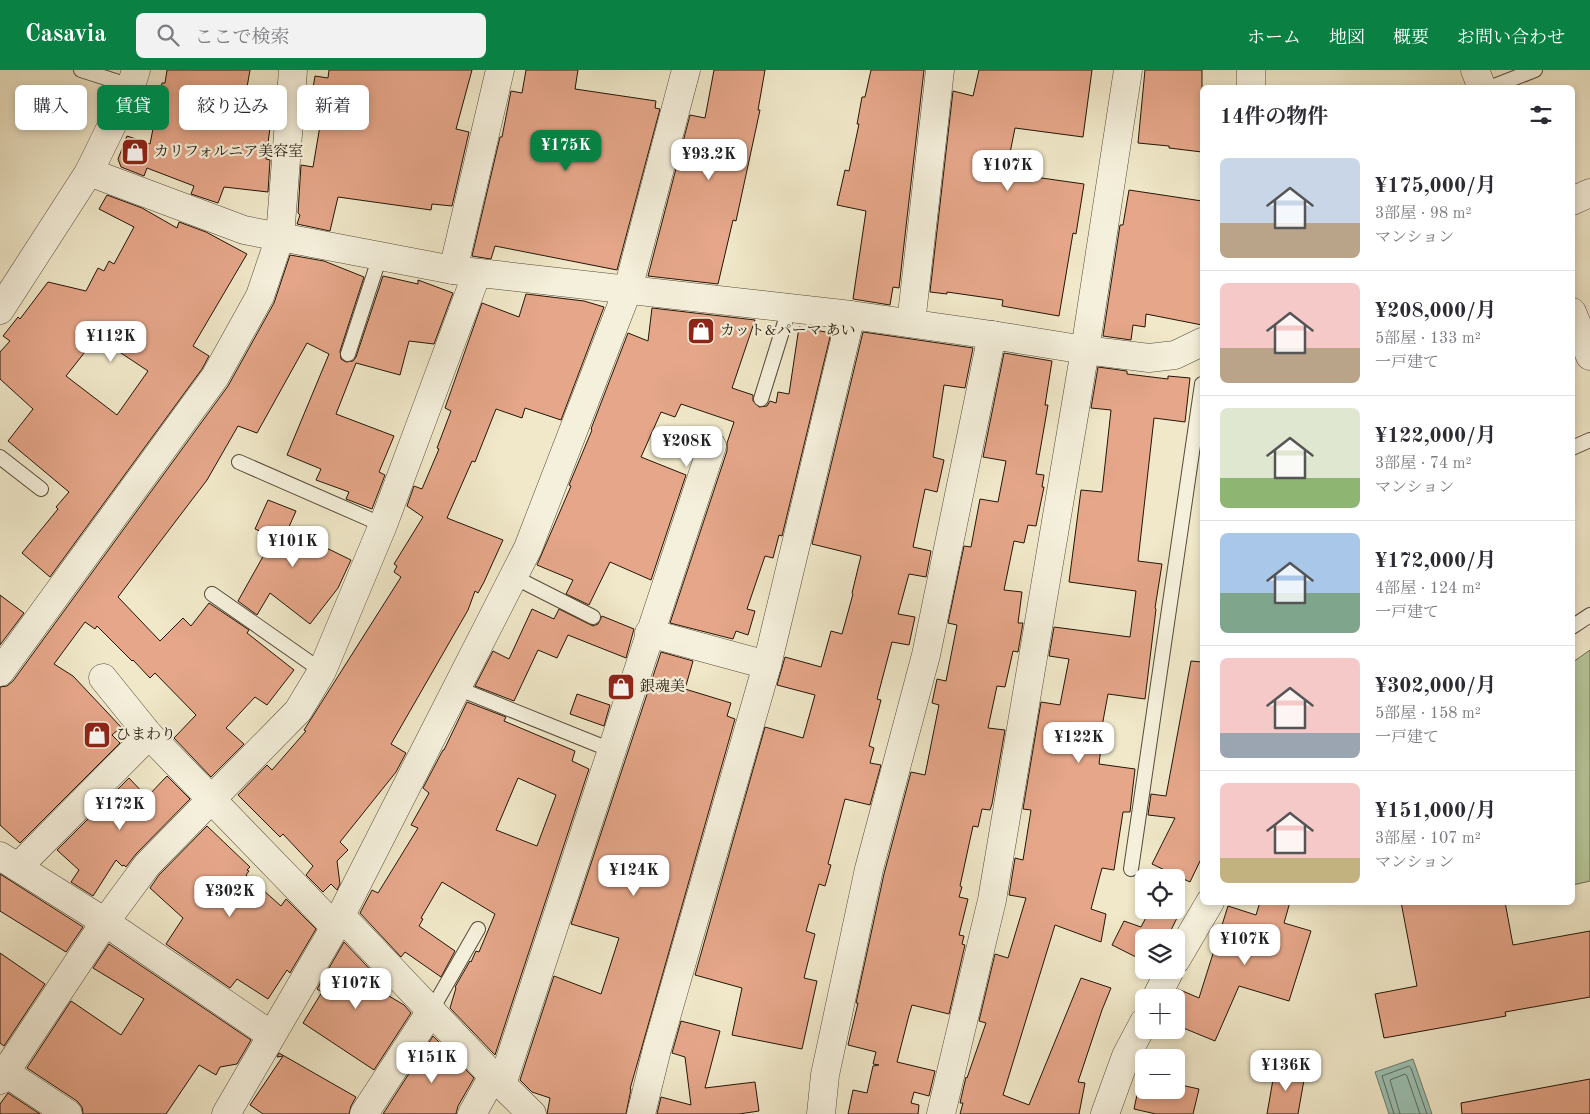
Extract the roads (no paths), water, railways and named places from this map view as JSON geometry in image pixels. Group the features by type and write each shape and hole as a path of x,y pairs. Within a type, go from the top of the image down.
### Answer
{"street":[{"path":"0,672 215,378 260,296 280,237 293,70"},
{"path":"68,1114 2,1074 105,922 147,866 298,711 322,671 383,525 465,272 500,70"},
{"path":"234,1110 271,1035 338,921 528,548 628,289 686,70"},
{"path":"911,324 940,70"},
{"path":"941,1114 992,900 1085,350 1128,70"},
{"path":"1251,70 1251,85"},
{"path":"1475,70 1481,85"},
{"path":"0,310 89,172 134,78"},
{"path":"89,172 244,230 465,272 851,315 1150,358 1175,355 1200,343"},
{"path":"1575,200 1590,193"},
{"path":"641,1114 657,1049 767,665 851,315"},
{"path":"1575,319 1590,356"},
{"path":"822,1114 825,1076 869,869 926,655 992,335"},
{"path":"472,1114 497,1080 611,750 712,446"},
{"path":"649,633 767,665"},
{"path":"103,678 150,735 212,799 431,1011 532,1114"},
{"path":"150,735 9,862 105,922 271,1035"},
{"path":"1185,945 1208,905"},
{"path":"364,1114 431,1011"},
{"path":"1105,1114 1126,1056 1135,1039"}],"lane":[{"path":"81,70 134,78"},
{"path":"1497,85 1535,70"},
{"path":"348,354 380,256"},
{"path":"761,399 789,309"},
{"path":"1132,869 1200,398"},
{"path":"1575,447 1590,440"},
{"path":"0,457 41,489"},
{"path":"239,462 383,525"},
{"path":"514,577 593,617"},
{"path":"212,594 322,671"},
{"path":"1575,625 1590,615"},
{"path":"457,688 611,750"},
{"path":"431,1011 478,929"}],"water":[{"path":"1413,1059 1432,1114 1389,1114 1375,1072"}],"place":[{"name":"カリフォルニア美容室","path":"135,152"},
{"name":"カット&パーマ あい","path":"701,331"},
{"name":"銀魂美","path":"621,687"},
{"name":"ひまわり","path":"97,735"}]}
